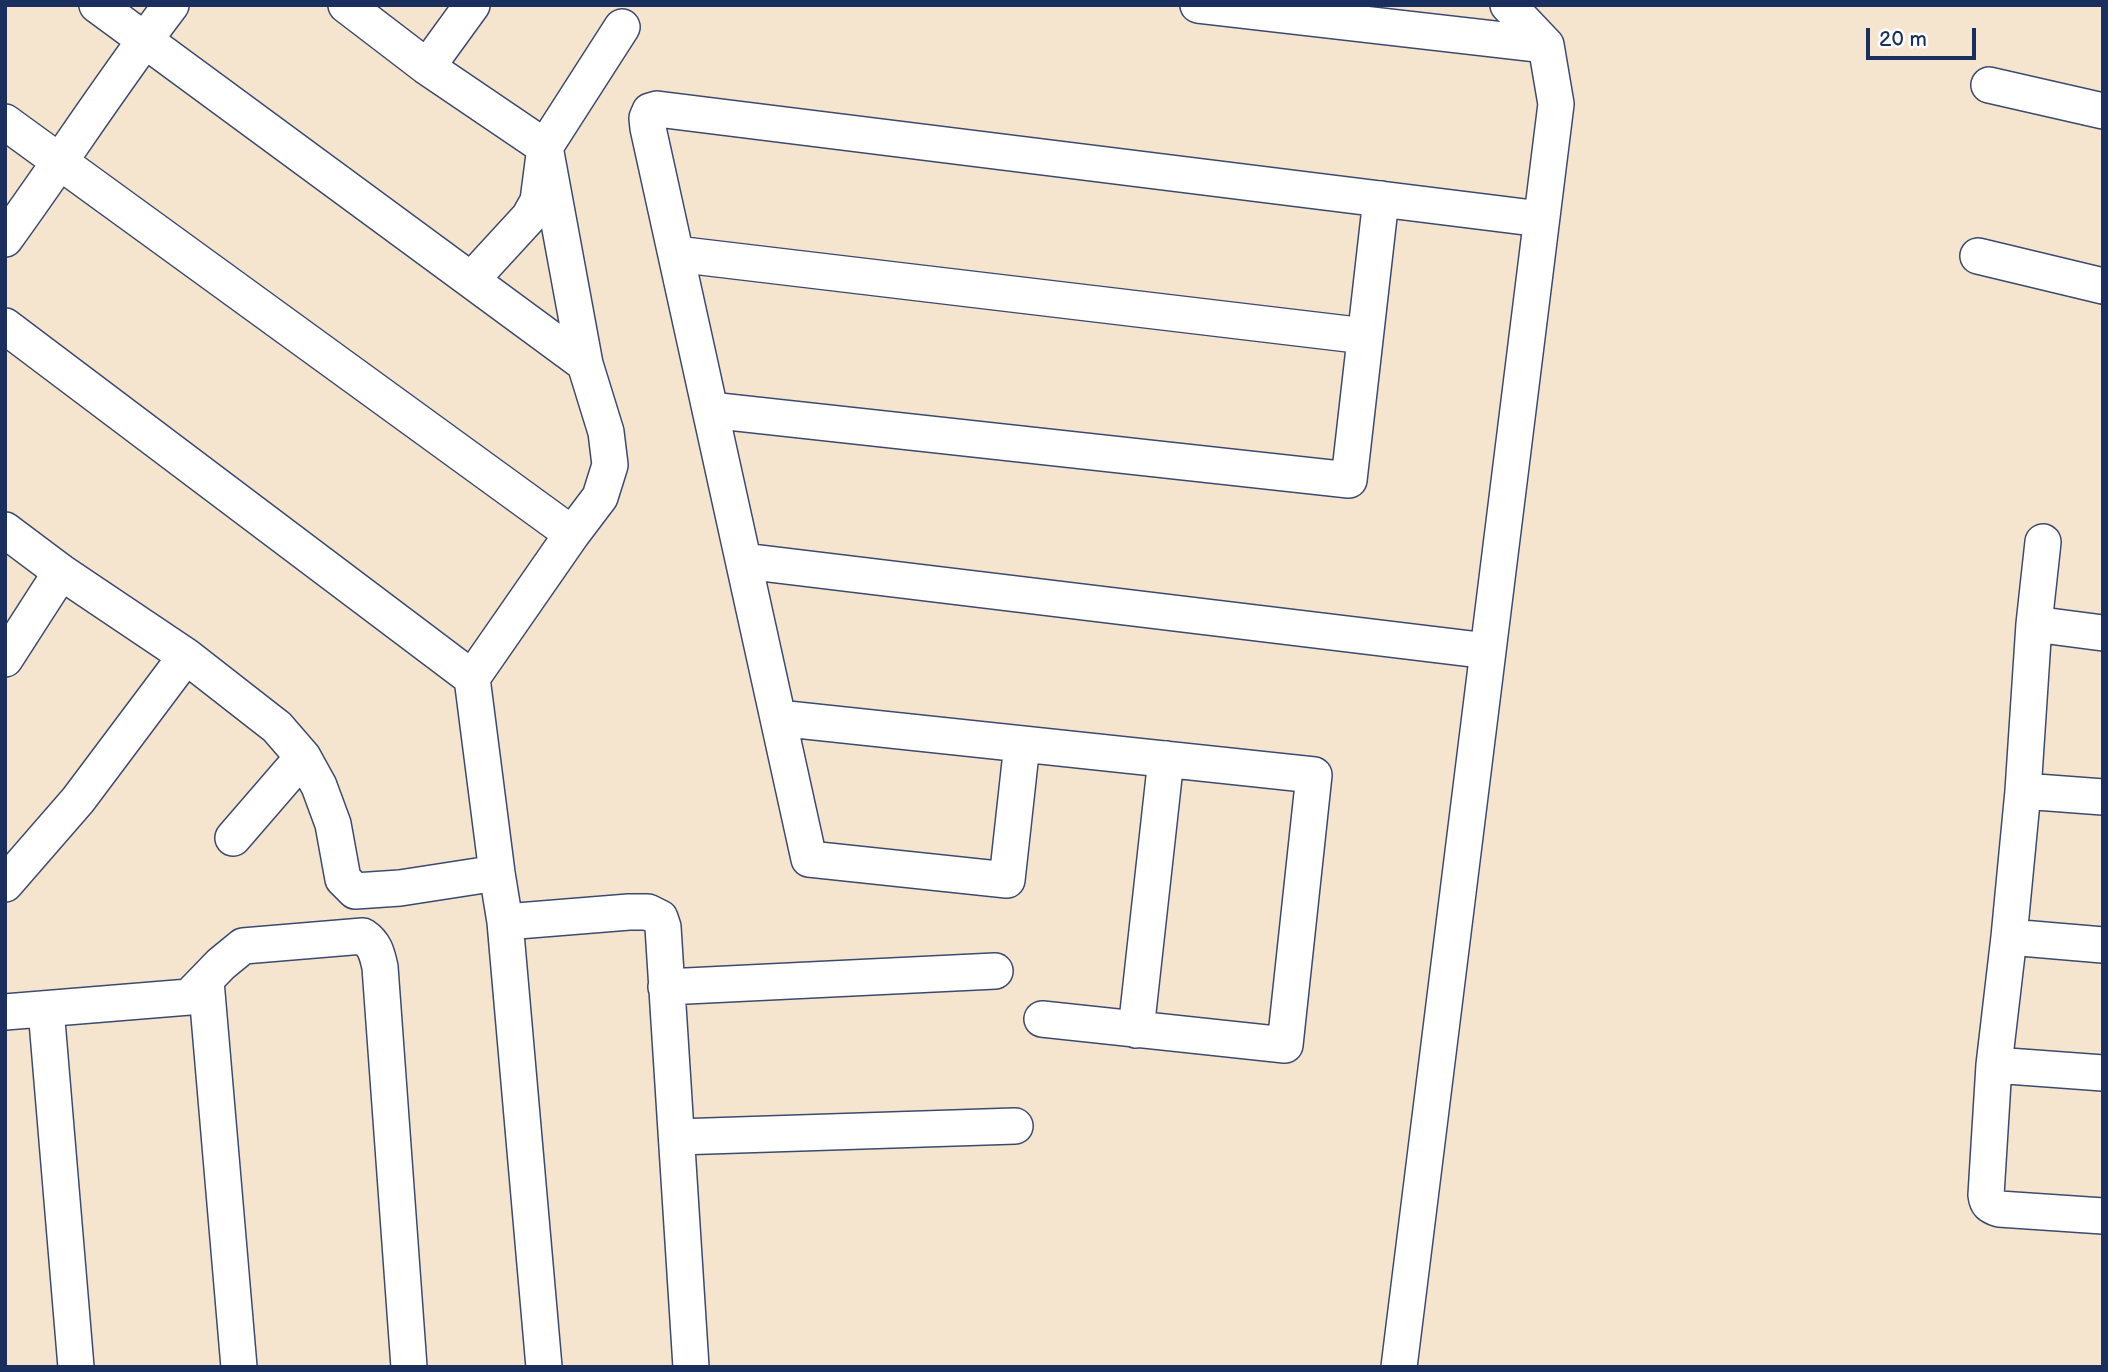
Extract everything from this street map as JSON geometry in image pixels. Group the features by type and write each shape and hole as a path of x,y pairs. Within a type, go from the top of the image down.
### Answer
{"street":[{"path":"97,5 585,364"},
{"path":"5,239 171,5"},
{"path":"346,5 427,67 545,148 585,364 606,432 610,465 600,497 472,677 496,873 505,922 544,1367"},
{"path":"427,67 472,5"},
{"path":"1198,5 1270,10 1546,46"},
{"path":"1399,1367 1556,104 1546,46 1508,5"},
{"path":"471,279 534,209 538,201 545,148 622,27"},
{"path":"1989,85 2103,111"},
{"path":"1022,744 1007,880 809,859 648,128 647,118 650,111 657,109 1541,219"},
{"path":"5,122 572,534"},
{"path":"710,410 1349,480 1381,199"},
{"path":"676,254 1365,335"},
{"path":"1978,256 2103,286"},
{"path":"5,326 472,677"},
{"path":"5,530 61,572 186,656 277,727 303,757 319,786 332,824 343,879 355,891 400,888 496,873"},
{"path":"2043,542 2034,624 2023,791 1994,1065 1987,1202 1999,1209 2103,1216"},
{"path":"744,561 1488,651"},
{"path":"5,659 61,572"},
{"path":"2034,624 2103,633"},
{"path":"5,884 78,800 186,656"},
{"path":"778,718 1314,775 1284,1045 1042,1019"},
{"path":"233,838 303,757"},
{"path":"1136,1030 1166,759"},
{"path":"2023,791 2103,797"},
{"path":"505,922 648,912 660,918 663,927 691,1367"},
{"path":"5,1012 189,997 243,946 363,936 371,941 376,949 380,967 409,1367"},
{"path":"2009,937 2103,945"},
{"path":"666,987 995,971"},
{"path":"206,981 239,1367"},
{"path":"46,1009 76,1367"},
{"path":"1994,1065 2103,1073"},
{"path":"677,1137 1015,1126"}]}
